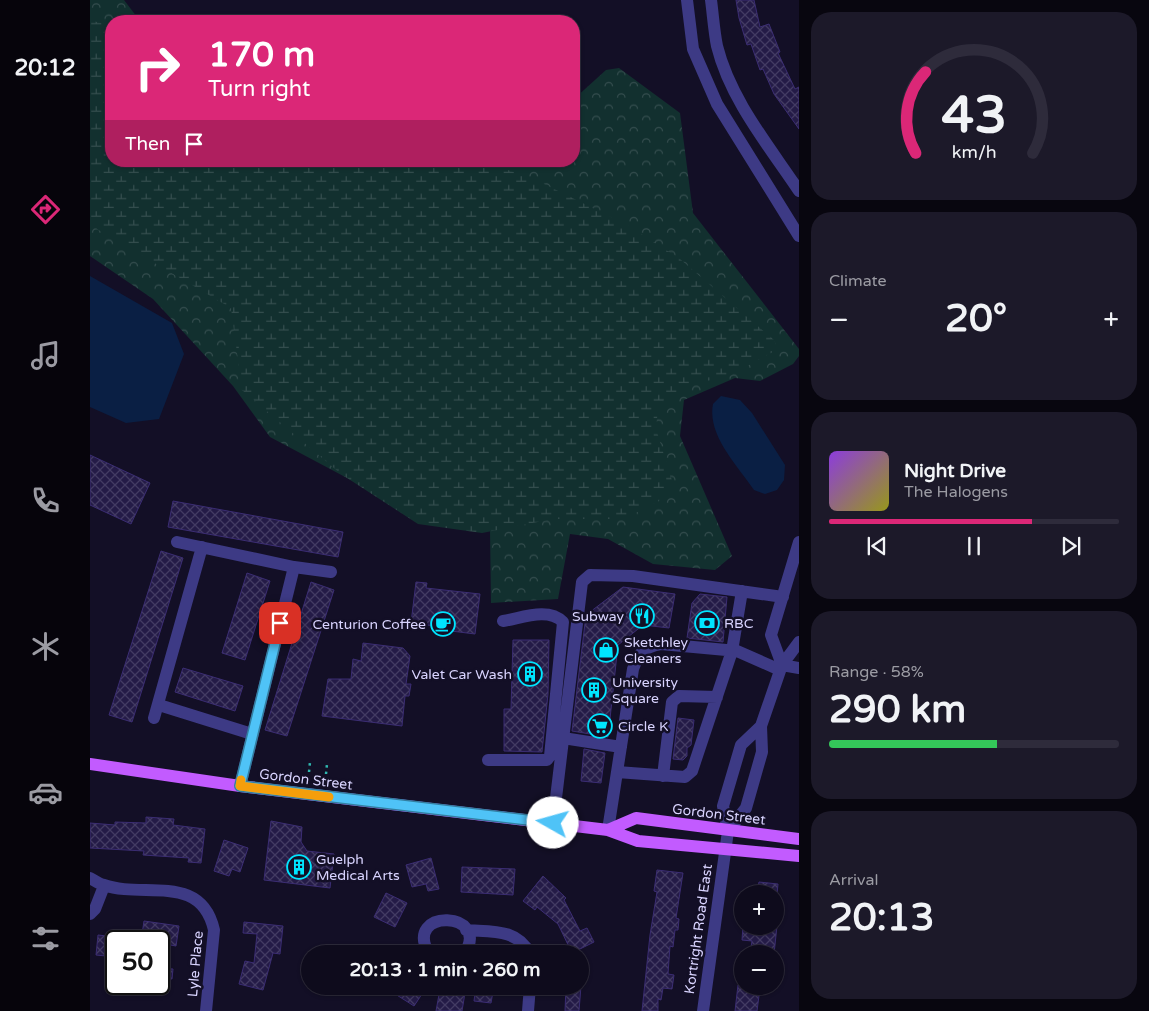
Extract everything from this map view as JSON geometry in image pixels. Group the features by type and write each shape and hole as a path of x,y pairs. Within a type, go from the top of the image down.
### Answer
{"main road":[{"name":"Gordon Street","path":"90,764 240,786 608,830 638,841 799,856"},
{"name":"Gordon Street","path":"608,830 636,818 799,839"}],"street":[{"path":"687,0 693,49 716,104 799,236"},
{"path":"710,0 718,47 732,85 753,123 799,190"},
{"path":"177,542 294,568 331,572"},
{"path":"781,667 771,635 799,542"},
{"path":"202,547 156,711 252,734"},
{"path":"240,786 294,568"},
{"path":"553,823 582,582 590,575 633,576 783,597"},
{"path":"617,772 685,777 692,771 732,651 742,591"},
{"path":"488,760 547,760 550,756 562,622 557,616 547,613 504,621"},
{"path":"728,831 746,808 762,752 761,726 781,667 799,642"},
{"path":"608,830 633,669 639,653 649,646 660,644 732,651 781,667 799,668"},
{"path":"663,776 672,702 679,696 717,698"},
{"path":"728,831 723,806 741,745 761,726"},
{"path":"563,738 621,747"},
{"name":"Kortright Road East","path":"703,1011 728,831"},
{"name":"Lyle Place","path":"90,878 104,886 184,894 201,904 212,921 214,930 206,1011"},
{"path":"90,914 98,902 104,886"},
{"path":"427,945 426,932 435,922 449,919 462,924 466,930 468,945"},
{"path":"466,930 513,935 524,945"},
{"path":"528,1011 529,995"}],"path":[{"path":"309,772 310,762"},
{"path":"326,774 327,764"}],"green space":[{"path":"90,0 124,0 135,15 105,15 105,167 580,167 580,94 606,70 619,68 680,113 693,213 799,349 799,356 793,364 760,381 735,378 684,400 680,436 732,556 715,570 653,564 608,539 570,534 558,599 491,603 490,529 426,520 270,437 233,386 153,299 90,256"},
{"path":"90,20 105,24 105,167 499,167 534,179 629,226 680,259 774,340 778,349 724,379 693,382 665,399 658,408 656,429 673,484 659,501 624,519 553,519 482,533 418,524 341,474 242,390 231,308 90,225"}],"water":[{"path":"90,276 172,323 184,354 159,419 126,423 90,407"},
{"path":"721,396 740,400 752,413 785,465 784,480 777,490 765,494 754,490 725,449 714,427 712,416 713,404"}],"building":[{"path":"736,0 754,0 760,27 769,24 780,52 778,53 795,89 799,87 799,129 774,94 763,69 760,70 751,44 747,45"},
{"path":"90,455 150,483 131,524 90,505"},
{"path":"173,501 343,532 338,557 168,527"},
{"path":"161,551 183,558 132,722 109,715"},
{"path":"247,573 270,581 245,660 222,653"},
{"path":"311,582 334,590 287,736 265,730"},
{"path":"416,582 427,583 426,588 480,594 475,634 451,631 451,628 411,623"},
{"name":"University Square","path":"623,587 675,594 669,628 643,625 618,645 608,737 572,731 586,615"},
{"name":"RBC","path":"700,594 727,597 723,642 687,638 692,603"},
{"name":"Valet Car Wash","path":"513,640 549,640 548,694 542,752 504,751 504,709 511,709"},
{"path":"363,643 403,648 410,656 406,684 411,684 409,696 405,696 402,726 322,716 328,679 351,679 353,659 361,661"},
{"path":"183,668 243,686 235,711 175,692"},
{"path":"678,718 694,720 691,745 687,748 687,756 683,760 673,759"},
{"path":"584,749 605,753 601,783 581,781"},
{"path":"146,817 174,819 173,825 205,829 201,863 188,862 189,858 143,855 144,851 90,848 90,823 115,825 115,822 146,823"},
{"name":"Guelph Medical Arts","path":"271,821 302,827 301,842 307,851 334,854 330,888 264,880"},
{"path":"224,840 248,848 240,872 232,869 229,876 214,871"},
{"path":"431,858 439,889 428,891 426,884 412,887 406,865"},
{"path":"462,867 515,869 513,895 461,892"},
{"path":"657,870 683,873 676,918 679,919 678,930 675,930 673,947 670,946 668,974 674,975 672,989 663,988 661,1000 658,999 658,1011 642,1011 650,935 657,892 654,891"},
{"path":"543,876 566,898 564,900 580,931 587,928 594,942 588,945 568,945 558,924 537,907 535,910 523,901"},
{"path":"759,882 778,884 778,885 758,885"},
{"path":"386,893 407,903 395,927 374,917"},
{"path":"144,921 179,926 176,946 170,945 170,930 143,930"},
{"path":"244,922 283,926 280,954 273,953 263,990 239,984 245,961 254,963 257,934 243,933"},
{"path":"98,935 105,936 105,956 96,955"},
{"path":"742,935 776,935 775,945 751,945 752,941 742,940"},
{"path":"170,969 173,969 172,979 170,979"},
{"path":"397,995 421,995 414,1006"},
{"path":"439,995 465,995 462,1011 436,1011"},
{"path":"475,995 492,995 491,1003 474,1001"},
{"path":"566,995 580,995 579,1011 565,1011"},
{"path":"737,995 759,995 757,1011 735,1011"}],"slow traffic":[{"path":"241,780 240,786 329,797"}],"place":[{"name":"Subway","path":"642,616"},
{"name":"RBC","path":"707,623"},
{"name":"Centurion Coffee","path":"443,624"},
{"name":"Sketchley Cleaners","path":"606,650"},
{"name":"Valet Car Wash","path":"530,674"},
{"name":"University Square","path":"594,690"},
{"name":"Circle K","path":"600,726"},
{"name":"Guelph Medical Arts","path":"299,867"}],"route":[{"path":"280,623 240,786 553,823"}]}
